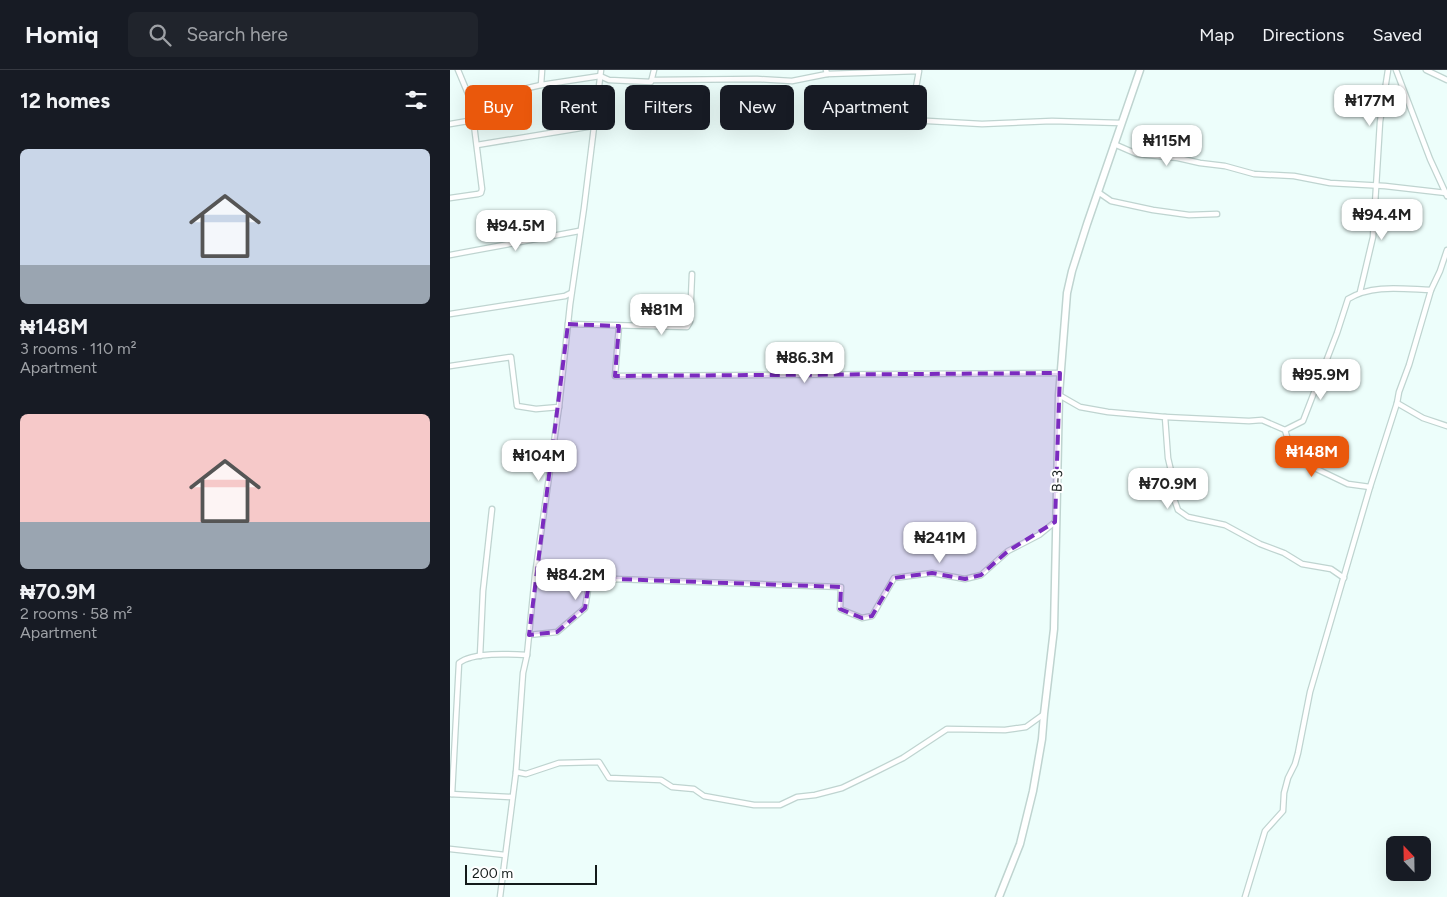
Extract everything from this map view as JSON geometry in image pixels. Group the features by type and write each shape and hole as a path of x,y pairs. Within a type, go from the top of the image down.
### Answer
{"main road":[{"name":"B-3","path":"999,897 1020,844 1042,738 1054,628 1059,395 1067,293 1072,271 1140,70"}],"street":[{"path":"458,70 465,87"},
{"path":"541,85 542,70"},
{"path":"599,85 601,70"},
{"path":"653,80 654,70"},
{"path":"1360,292 1373,237 1380,122 1388,70"},
{"path":"1396,70 1430,160 1446,195"},
{"path":"1426,70 1447,80"},
{"path":"532,87 600,76 609,80 651,82 653,80 757,79 792,81 826,72 919,71 910,120 982,124 1052,121 1121,123"},
{"path":"450,124 465,122"},
{"path":"450,198 481,193 475,130"},
{"path":"477,145 569,130"},
{"path":"500,897 511,797 516,772 523,673 527,656 535,575 559,407 571,293 584,208 593,130"},
{"path":"1114,144 1137,154 1178,158 1225,166 1254,174 1294,176 1330,183 1377,186 1446,195"},
{"path":"1098,192 1111,201 1139,207 1189,215 1217,214"},
{"path":"450,255 579,231"},
{"path":"1245,897 1265,831 1283,812 1288,778 1298,753 1310,692 1370,487 1398,403 1399,392 1431,290 1447,250"},
{"path":"568,324 687,327 690,322 692,274"},
{"path":"1059,395 1080,407 1108,412 1165,417 1262,420 1285,430 1303,422 1348,299 1360,292 1389,288 1431,290"},
{"path":"450,314 565,296 571,293"},
{"path":"619,326 615,376 1060,373"},
{"path":"450,366 511,357 516,406 536,408 559,407"},
{"path":"1398,403 1423,418 1447,426"},
{"path":"1165,417 1168,458 1172,475 1172,493 1178,510 1188,517 1225,525 1260,544 1284,553 1302,564 1331,570 1344,578"},
{"path":"1285,430 1291,450 1302,462 1348,484 1370,487"},
{"path":"480,656 483,591 492,509"},
{"path":"529,635 556,632 585,608 590,584 615,579 841,587 840,609 862,618 872,616 894,578 932,573 965,579 981,575 1008,551 1039,535 1055,522"},
{"path":"511,797 451,794 456,743 459,662 463,659 494,654 527,656"},
{"path":"516,772 526,774 559,763 599,762 609,778 660,780 672,787 694,790 704,796 754,805 780,805 797,797 815,795 842,788 903,758 947,729 1005,730 1026,728 1044,714"},
{"path":"450,742 456,743"},
{"path":"450,849 505,855"}],"highlighted area":[{"path":"568,324 619,326 615,376 1060,373 1055,522 1008,551 981,575 965,579 932,573 894,578 872,616 862,618 840,609 841,587 615,579 589,584 585,608 557,632 529,635"}]}
